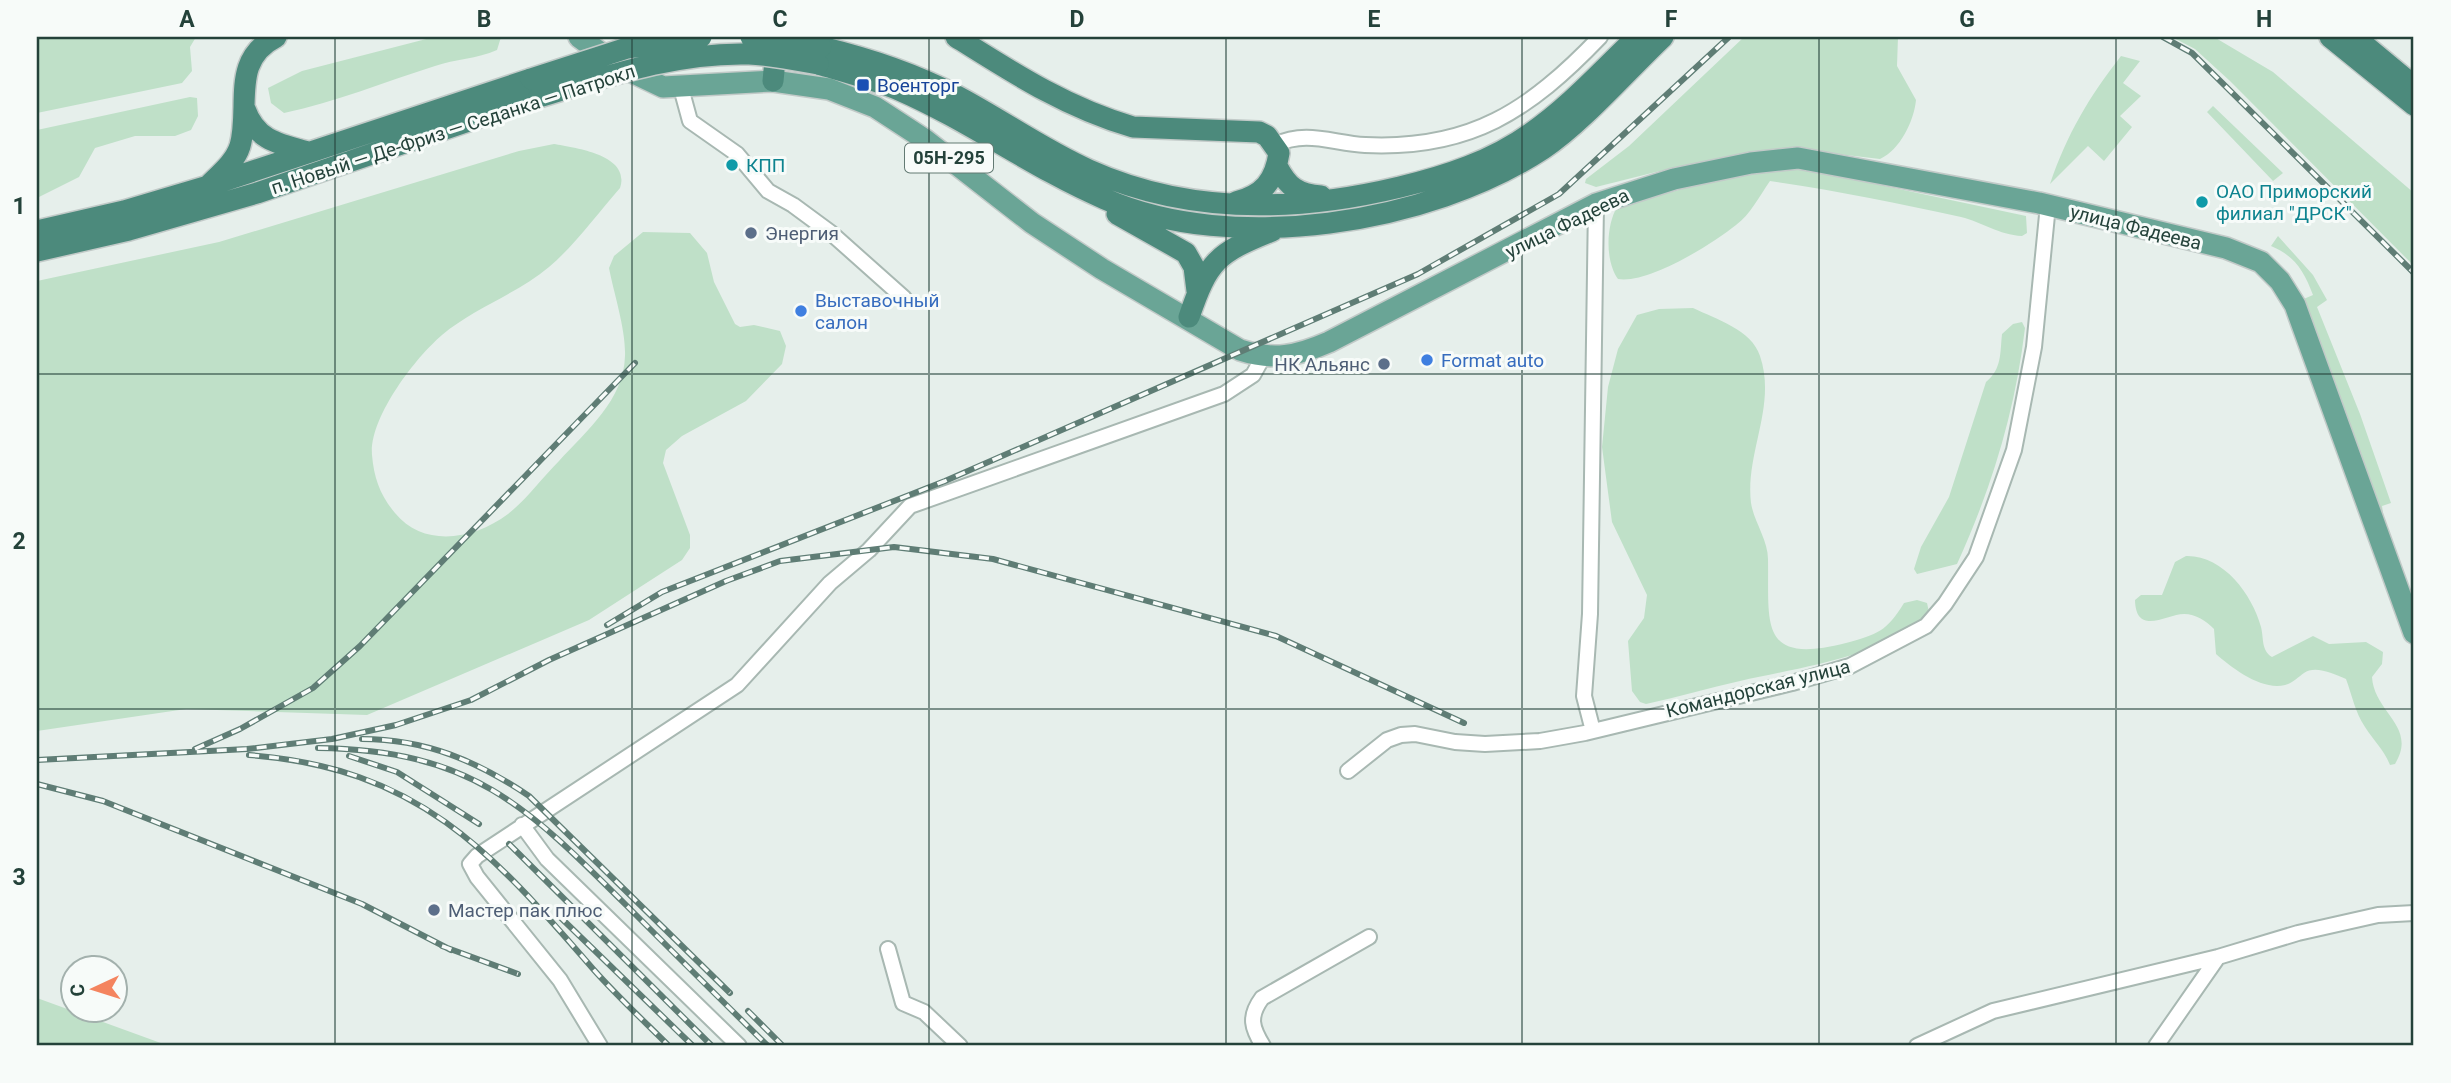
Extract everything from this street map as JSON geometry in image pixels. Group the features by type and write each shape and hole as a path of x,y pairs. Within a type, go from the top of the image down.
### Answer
{"highway":[{"path":"208,186 229,165 240,147 243,80 249,63 262,47 276,37"},
{"name":"п. Новый — Де-Фриз — Седанка — Патрокл","path":"37,251 129,230 257,193 535,88 627,48 701,37"},
{"name":"п. Новый — Де-Фриз — Седанка — Патрокл","path":"751,37 820,55 899,90 964,123 1031,163 1104,199 1140,213 1222,225 1281,227 1325,225 1404,209 1447,196 1509,169 1562,134 1663,37"},
{"path":"773,81 777,37"},
{"path":"956,37 1043,92 1113,121 1157,129 1259,132 1295,191 1354,198"},
{"name":"п. Новый — Де-Фриз — Седанка — Патрокл","path":"37,230 124,211 308,152 535,88 688,57 750,54 865,58 955,95 1039,144 1110,179 1185,199 1224,205 1288,206 1354,198 1437,178 1500,152 1553,115 1637,37"},
{"path":"2330,37 2414,105"},
{"path":"2355,37 2414,86"},
{"path":"243,103 249,120 265,139 308,152"},
{"path":"1224,205 1261,192 1273,179 1276,156"},
{"path":"1104,199 1118,215 1186,253 1194,267 1197,291"},
{"path":"1189,317 1197,291 1218,258 1234,246 1281,227"}],"main road":[{"name":"05Н-295","path":"579,37 637,76 663,87 681,88"},
{"name":"улица Фадеева","path":"681,88 773,81 829,89 875,107 924,139 1032,223 1102,269 1189,317 1240,349 1264,357 1290,356 1329,342 1595,204 1674,179 1751,163 1798,158 2048,205 2226,248 2261,262 2280,281 2300,317 2414,633"}],"street":[{"path":"1276,156 1291,138 1312,136 1357,144 1405,146 1472,133 1527,103 1563,76 1600,37"},
{"path":"681,88 690,121 737,154 768,191 831,233 904,298"},
{"path":"1593,731 1584,696 1590,614 1590,439 1597,272 1595,204"},
{"name":"Командорская улица","path":"1348,771 1387,740 1401,735 1415,734 1455,742 1485,744 1540,741 1593,731 1850,666 1926,626 1945,604 1976,557 2014,450 2034,347 2048,205"},
{"path":"600,1046 560,981 477,877 470,864 483,850 654,742 737,685 830,583 869,550 910,506 1224,394 1253,375 1264,357"},
{"path":"522,825 547,859 739,1046"},
{"path":"1917,1046 1993,1011 2218,957 2295,934 2378,915 2414,913"},
{"path":"1263,1046 1252,1028 1255,1008 1262,998 1369,937"},
{"path":"888,949 903,1003 924,1012 960,1046"},
{"path":"2156,1046 2218,957"}],"green space":[{"path":"37,37 196,37 190,47 192,71 182,83 37,113"},
{"path":"434,37 501,37 497,50 489,53 443,64 322,103 284,113 271,103 268,88 302,71"},
{"path":"1744,37 1898,37 1897,66 1916,100 1912,117 1900,142 1880,159 1795,149 1660,171 1596,187 1585,183 1586,179 1629,146"},
{"path":"2172,37 2214,37 2273,72 2414,193 2414,266 2230,81 2195,49"},
{"path":"2121,56 2140,61 2123,83 2141,96 2120,116 2132,127 2104,161 2088,146 2050,184 2080,117"},
{"path":"190,97 197,98 198,116 191,130 175,136 135,136 95,148 79,177 37,198 37,130"},
{"path":"2213,106 2283,173 2273,181 2207,112"},
{"path":"554,144 587,151 610,161 621,177 620,188 577,239 549,267 537,277 454,325 419,358 396,390 378,424 372,455 376,479 385,500 395,513 420,532 434,536 480,530 508,514 528,496 602,414 618,387 623,372 625,346 609,268 614,256 643,232 690,233 707,253 714,282 735,324 740,327 754,325 780,331 786,346 782,364 746,401 682,436 666,450 663,463 690,535 690,548 682,560 589,620 367,715 186,709 37,731 37,281 219,242 519,151"},
{"path":"1783,167 1819,172 2026,216 2027,233 2022,236 2014,235 1961,217 1770,181 1746,216 1711,243 1662,269 1631,279 1618,279 1611,263 1608,243 1617,207 1744,172"},
{"path":"2278,236 2313,275 2327,300 2317,307 2360,414 2391,503 2382,506 2386,532 2299,301 2313,295 2298,265 2271,246"},
{"path":"1693,308 1741,332 1756,347 1760,356 1765,393 1752,466 1751,503 1767,552 1768,603 1775,634 1783,644 1797,649 1818,648 1874,634 1892,620 1904,603 1917,600 1927,603 1929,612 1911,628 1889,640 1840,659 1646,704 1640,702 1632,691 1628,641 1644,618 1647,595 1612,522 1602,447 1608,387 1618,349 1637,315 1659,309"},
{"path":"2022,322 2025,328 2021,359 2008,419 1991,478 1970,535 1957,564 1917,574 1914,569 1921,547 1949,497 1986,382 1998,366 2002,334 2013,324"},
{"path":"2186,556 2212,562 2234,579 2257,614 2264,648 2272,657 2313,636 2329,644 2366,642 2383,652 2382,664 2372,677 2375,690 2401,739 2401,751 2395,764 2390,765 2368,732 2356,709 2346,679 2314,670 2285,685 2267,685 2239,672 2216,654 2214,629 2200,618 2184,614 2154,621 2141,618 2135,600 2141,595 2162,595 2175,562"},
{"path":"37,998 60,1006 60,1024 108,1024 169,1046 37,1046"}],"railway":[{"path":"607,625 662,592 945,481 1418,274 1559,194 1729,37"},
{"path":"2163,37 2192,53 2414,273"},
{"path":"195,749 240,729 313,688 360,646 635,363"},
{"path":"37,760 247,749 332,739 396,725 471,700 549,660 726,581 780,561 894,547 993,559 1276,636 1464,723"},
{"path":"362,739 408,743 450,754 490,772 529,796 730,993"},
{"path":"318,748 371,751 417,759 456,772 492,790 558,839 768,1046"},
{"path":"249,755 308,763 360,777 405,797 446,822 484,853 520,888 603,980 669,1046"},
{"path":"349,756 397,772 479,824"},
{"path":"37,784 103,801 362,904 451,950"},
{"path":"509,844 712,1046"},
{"path":"558,915 693,1046"},
{"path":"442,946 518,974"},
{"path":"748,1011 783,1046"}],"place":[{"name":"Военторг","path":"863,85"},
{"name":"КПП","path":"732,165"},
{"name":"ОАО Приморский филиал \"ДРСК\"","path":"2202,202"},
{"name":"Энергия","path":"751,233"},
{"name":"Выставочный салон","path":"801,311"},
{"name":"Format auto","path":"1427,360"},
{"name":"НК Альянс","path":"1384,364"},
{"name":"Мастер пак плюс","path":"434,910"}]}
